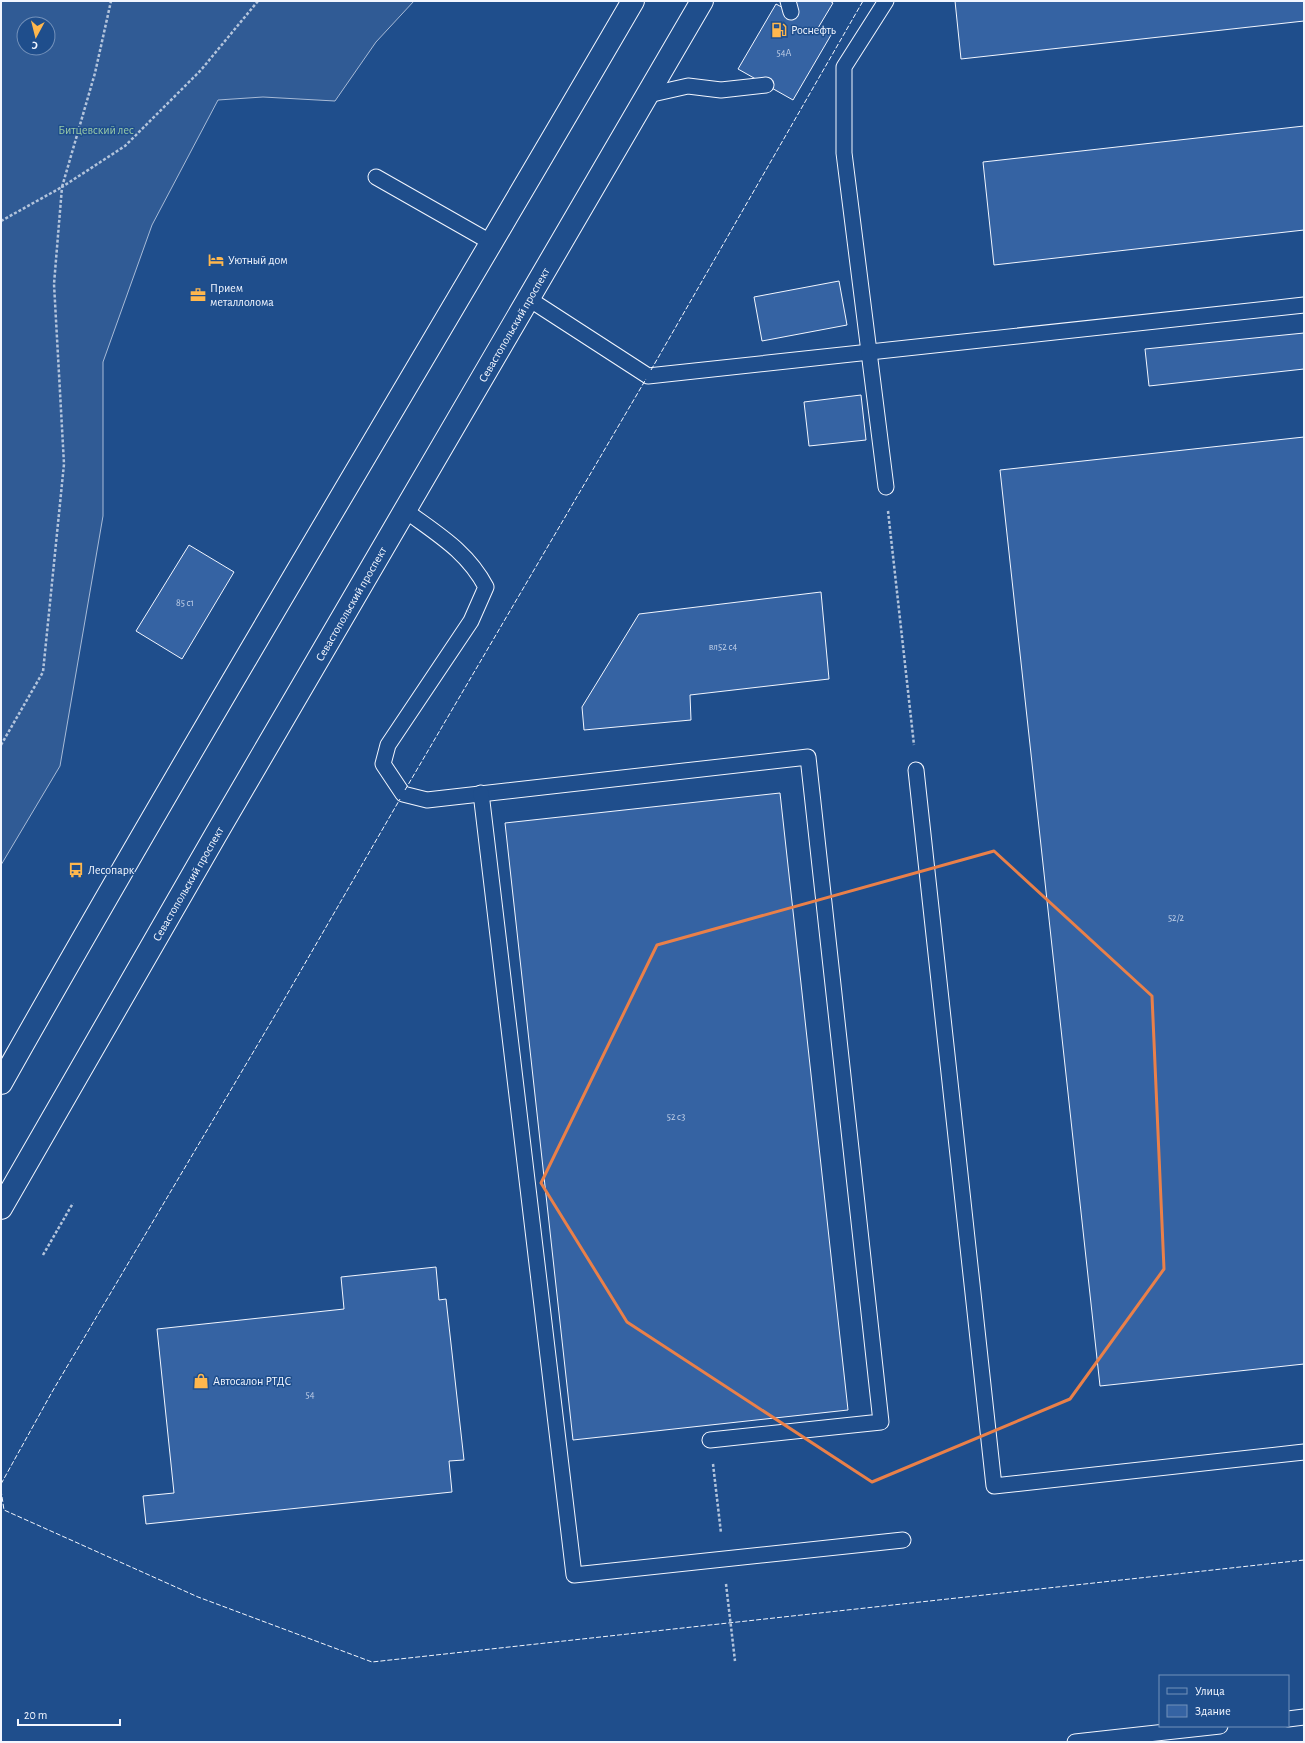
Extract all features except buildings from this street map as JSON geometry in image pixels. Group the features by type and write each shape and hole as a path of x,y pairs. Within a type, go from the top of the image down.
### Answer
{"main road":[{"path":"1,1083 111,888 492,243 633,1"},
{"name":"Севастопольский проспект","path":"1,1208 215,836 406,511 702,1"}],"lane":[{"path":"886,1 844,67 844,153 886,487"},
{"path":"648,95 688,86 720,90 766,85"},
{"path":"376,177 492,243"},
{"path":"529,299 648,376 1304,305"},
{"path":"406,511 456,548 477,571 486,587 471,621 388,745 383,764 403,794 427,800 808,758 881,1422 710,1440"},
{"path":"916,770 994,1486 1304,1452"},
{"path":"481,793 574,1574 904,1540"},
{"path":"1289,1718 1304,1717"},
{"path":"1074,1742 1211,1727"}],"path":[{"path":"1,745 42,672 64,464 54,284 62,187 95,73 111,1"},
{"path":"1,221 62,187 125,146 201,70 258,1"},
{"path":"886,487 916,770"},
{"path":"43,1255 72,1203"}],"highlighted area":[{"path":"994,851 1152,996 1164,1269 1070,1399 872,1482 627,1322 541,1183 657,945"}],"shaded area":[{"name":"Битцевский лес","path":"1,1 414,1 376,42 335,101 263,97 218,100 152,225 103,362 103,516 60,766 1,865"}],"fence":[{"path":"651,370 863,1"},
{"path":"405,790 646,379"},
{"path":"1,1484 52,1392 274,1017 400,799"},
{"path":"1,1490 4,1510 198,1597 372,1662 1304,1560"}],"place":[{"name":"Роснефть","path":"779,30"},
{"name":"Уютный дом","path":"216,260"},
{"name":"Прием металлолома","path":"198,295"},
{"name":"Лесопарк","path":"76,870"},
{"name":"Автосалон РТДС","path":"201,1381"}]}
